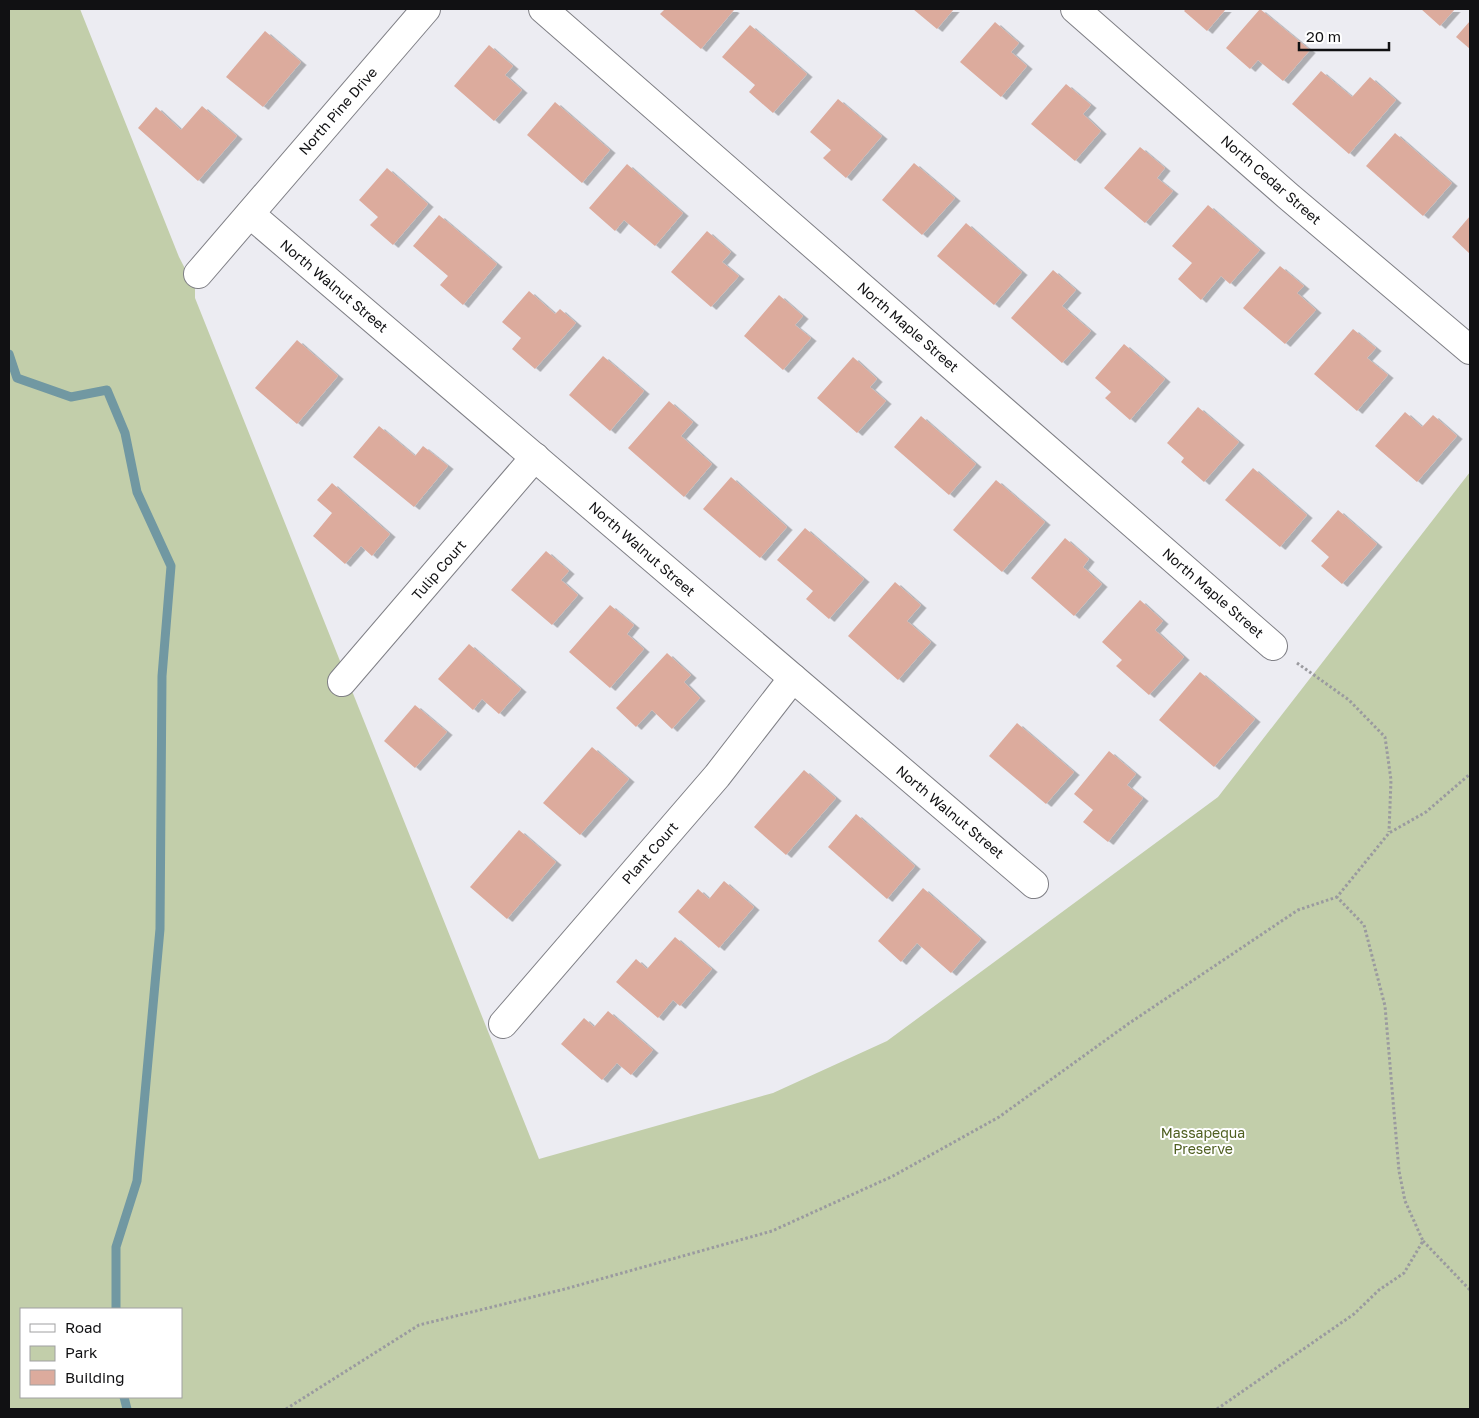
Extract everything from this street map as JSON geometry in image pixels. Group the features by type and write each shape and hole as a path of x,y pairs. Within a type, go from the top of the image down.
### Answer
{"street":[{"name":"North Pine Drive","path":"198,274 426,9"},
{"name":"North Maple Street","path":"543,9 1273,646"},
{"name":"North Cedar Street","path":"1075,9 1288,196 1470,350"},
{"name":"North Walnut Street","path":"250,214 1034,884"},
{"name":"Tulip Court","path":"342,682 535,457"},
{"name":"Plant Court","path":"503,1024 717,776 793,678"}],"path":[{"path":"1273,646 1349,700 1385,737 1392,780 1389,833"},
{"path":"286,1409 419,1325 565,1289 772,1231 893,1176 999,1117 1128,1024 1298,910 1336,897 1389,833 1426,812 1470,774"},
{"path":"1336,897 1364,926 1385,1006 1399,1170 1405,1201 1423,1241 1470,1290"},
{"path":"1217,1409 1354,1314 1379,1290 1404,1273 1423,1241"}],"green space":[{"name":"Massapequa Preserve","path":"9,9 80,9 179,257 195,288 195,298 539,1159 773,1093 887,1041 1218,797 1470,472 1470,1409 9,1409"}],"building":[{"path":"665,9 734,10 701,49 660,14"},
{"path":"913,9 954,9 937,29"},
{"path":"1186,9 1226,9 1207,31 1184,11"},
{"path":"1260,9 1310,50 1283,81 1258,60 1250,69 1226,48"},
{"path":"1421,9 1455,9 1440,26"},
{"path":"1470,21 1470,49 1456,37"},
{"path":"995,22 1019,43 1011,52 1027,66 1001,97 960,62"},
{"path":"750,25 807,74 773,113 749,92 755,85 722,57"},
{"path":"265,31 301,62 263,107 226,77"},
{"path":"489,45 513,66 505,75 522,90 494,121 454,86"},
{"path":"1321,71 1352,97 1370,77 1396,100 1349,154 1292,104"},
{"path":"1066,84 1091,105 1083,114 1101,131 1075,161 1031,124"},
{"path":"838,99 882,136 846,178 823,158 831,150 810,132"},
{"path":"555,102 610,150 582,183 527,135"},
{"path":"202,106 237,136 198,181 138,128 156,107 181,130"},
{"path":"1395,133 1452,183 1423,216 1366,166"},
{"path":"1140,147 1165,168 1157,178 1173,191 1145,223 1104,188"},
{"path":"914,163 955,198 922,235 882,200"},
{"path":"627,164 683,213 655,246 624,220 615,231 589,208"},
{"path":"387,168 428,204 393,245 370,225 378,217 359,200"},
{"path":"1208,205 1260,250 1230,284 1221,276 1201,300 1178,279 1192,263 1172,246"},
{"path":"439,215 497,264 463,305 440,285 448,276 413,246"},
{"path":"1470,216 1470,254 1452,237"},
{"path":"966,223 1022,272 994,305 937,256"},
{"path":"707,231 731,252 722,262 739,276 711,307 671,272"},
{"path":"1280,266 1304,286 1297,293 1316,310 1285,344 1243,308"},
{"path":"1053,270 1076,290 1062,306 1091,331 1062,363 1011,318"},
{"path":"529,291 555,314 560,309 576,323 535,369 512,349 521,338 502,322"},
{"path":"779,295 803,316 795,325 811,338 783,370 744,336"},
{"path":"1353,329 1376,348 1367,358 1388,375 1357,411 1314,374"},
{"path":"297,340 338,376 297,424 255,388"},
{"path":"1124,344 1165,379 1130,420 1105,398 1111,392 1095,378"},
{"path":"603,356 644,391 610,431 569,395"},
{"path":"853,357 877,379 870,387 886,401 857,433 817,398"},
{"path":"669,401 693,422 681,436 712,464 684,497 628,448"},
{"path":"1198,407 1239,442 1204,482 1181,462 1184,458 1167,443"},
{"path":"1405,412 1422,427 1433,415 1457,436 1417,482 1375,446"},
{"path":"921,416 976,464 949,495 894,447"},
{"path":"379,426 415,456 423,446 448,466 414,507 353,457"},
{"path":"1253,468 1307,515 1280,547 1225,500"},
{"path":"731,477 787,527 760,558 703,509"},
{"path":"996,480 1045,522 1002,572 953,530"},
{"path":"332,483 390,534 372,556 361,546 345,564 313,536 332,513 317,500"},
{"path":"1338,510 1377,544 1342,584 1321,566 1329,557 1311,541"},
{"path":"805,528 864,579 829,619 806,599 813,591 777,560"},
{"path":"1065,538 1089,559 1083,567 1102,584 1074,616 1031,578"},
{"path":"546,551 569,571 561,580 578,595 552,625 511,590"},
{"path":"895,582 921,605 907,621 931,642 898,680 848,636"},
{"path":"1140,600 1163,621 1155,630 1184,657 1149,695 1116,666 1122,660 1102,642"},
{"path":"610,605 634,625 627,634 644,649 610,688 569,652"},
{"path":"469,644 521,689 499,714 482,699 473,710 438,679"},
{"path":"667,653 691,675 684,682 700,698 672,729 652,710 636,727 616,708"},
{"path":"1200,672 1255,719 1214,767 1159,720"},
{"path":"415,705 447,732 415,768 384,741"},
{"path":"1017,723 1074,772 1046,804 989,756"},
{"path":"592,747 629,779 580,835 543,803"},
{"path":"1109,751 1136,774 1127,785 1143,798 1108,842 1083,822 1093,810 1074,794"},
{"path":"804,770 836,798 786,855 754,827"},
{"path":"856,814 915,866 887,899 828,847"},
{"path":"519,830 556,862 507,919 470,887"},
{"path":"724,881 754,907 719,948 678,912 698,889 709,899"},
{"path":"923,888 981,939 951,973 917,943 901,962 878,941"},
{"path":"675,937 712,969 680,1006 673,1000 658,1018 616,982 636,959 647,969"},
{"path":"608,1011 653,1050 631,1075 617,1063 602,1080 561,1044 584,1018 594,1027"}],"waterway":[{"path":"9,354 17,378 71,397 107,390 125,433 137,492 171,566 162,676 160,929 137,1181 116,1247 116,1308"},
{"path":"124,1398 127,1409"}]}
